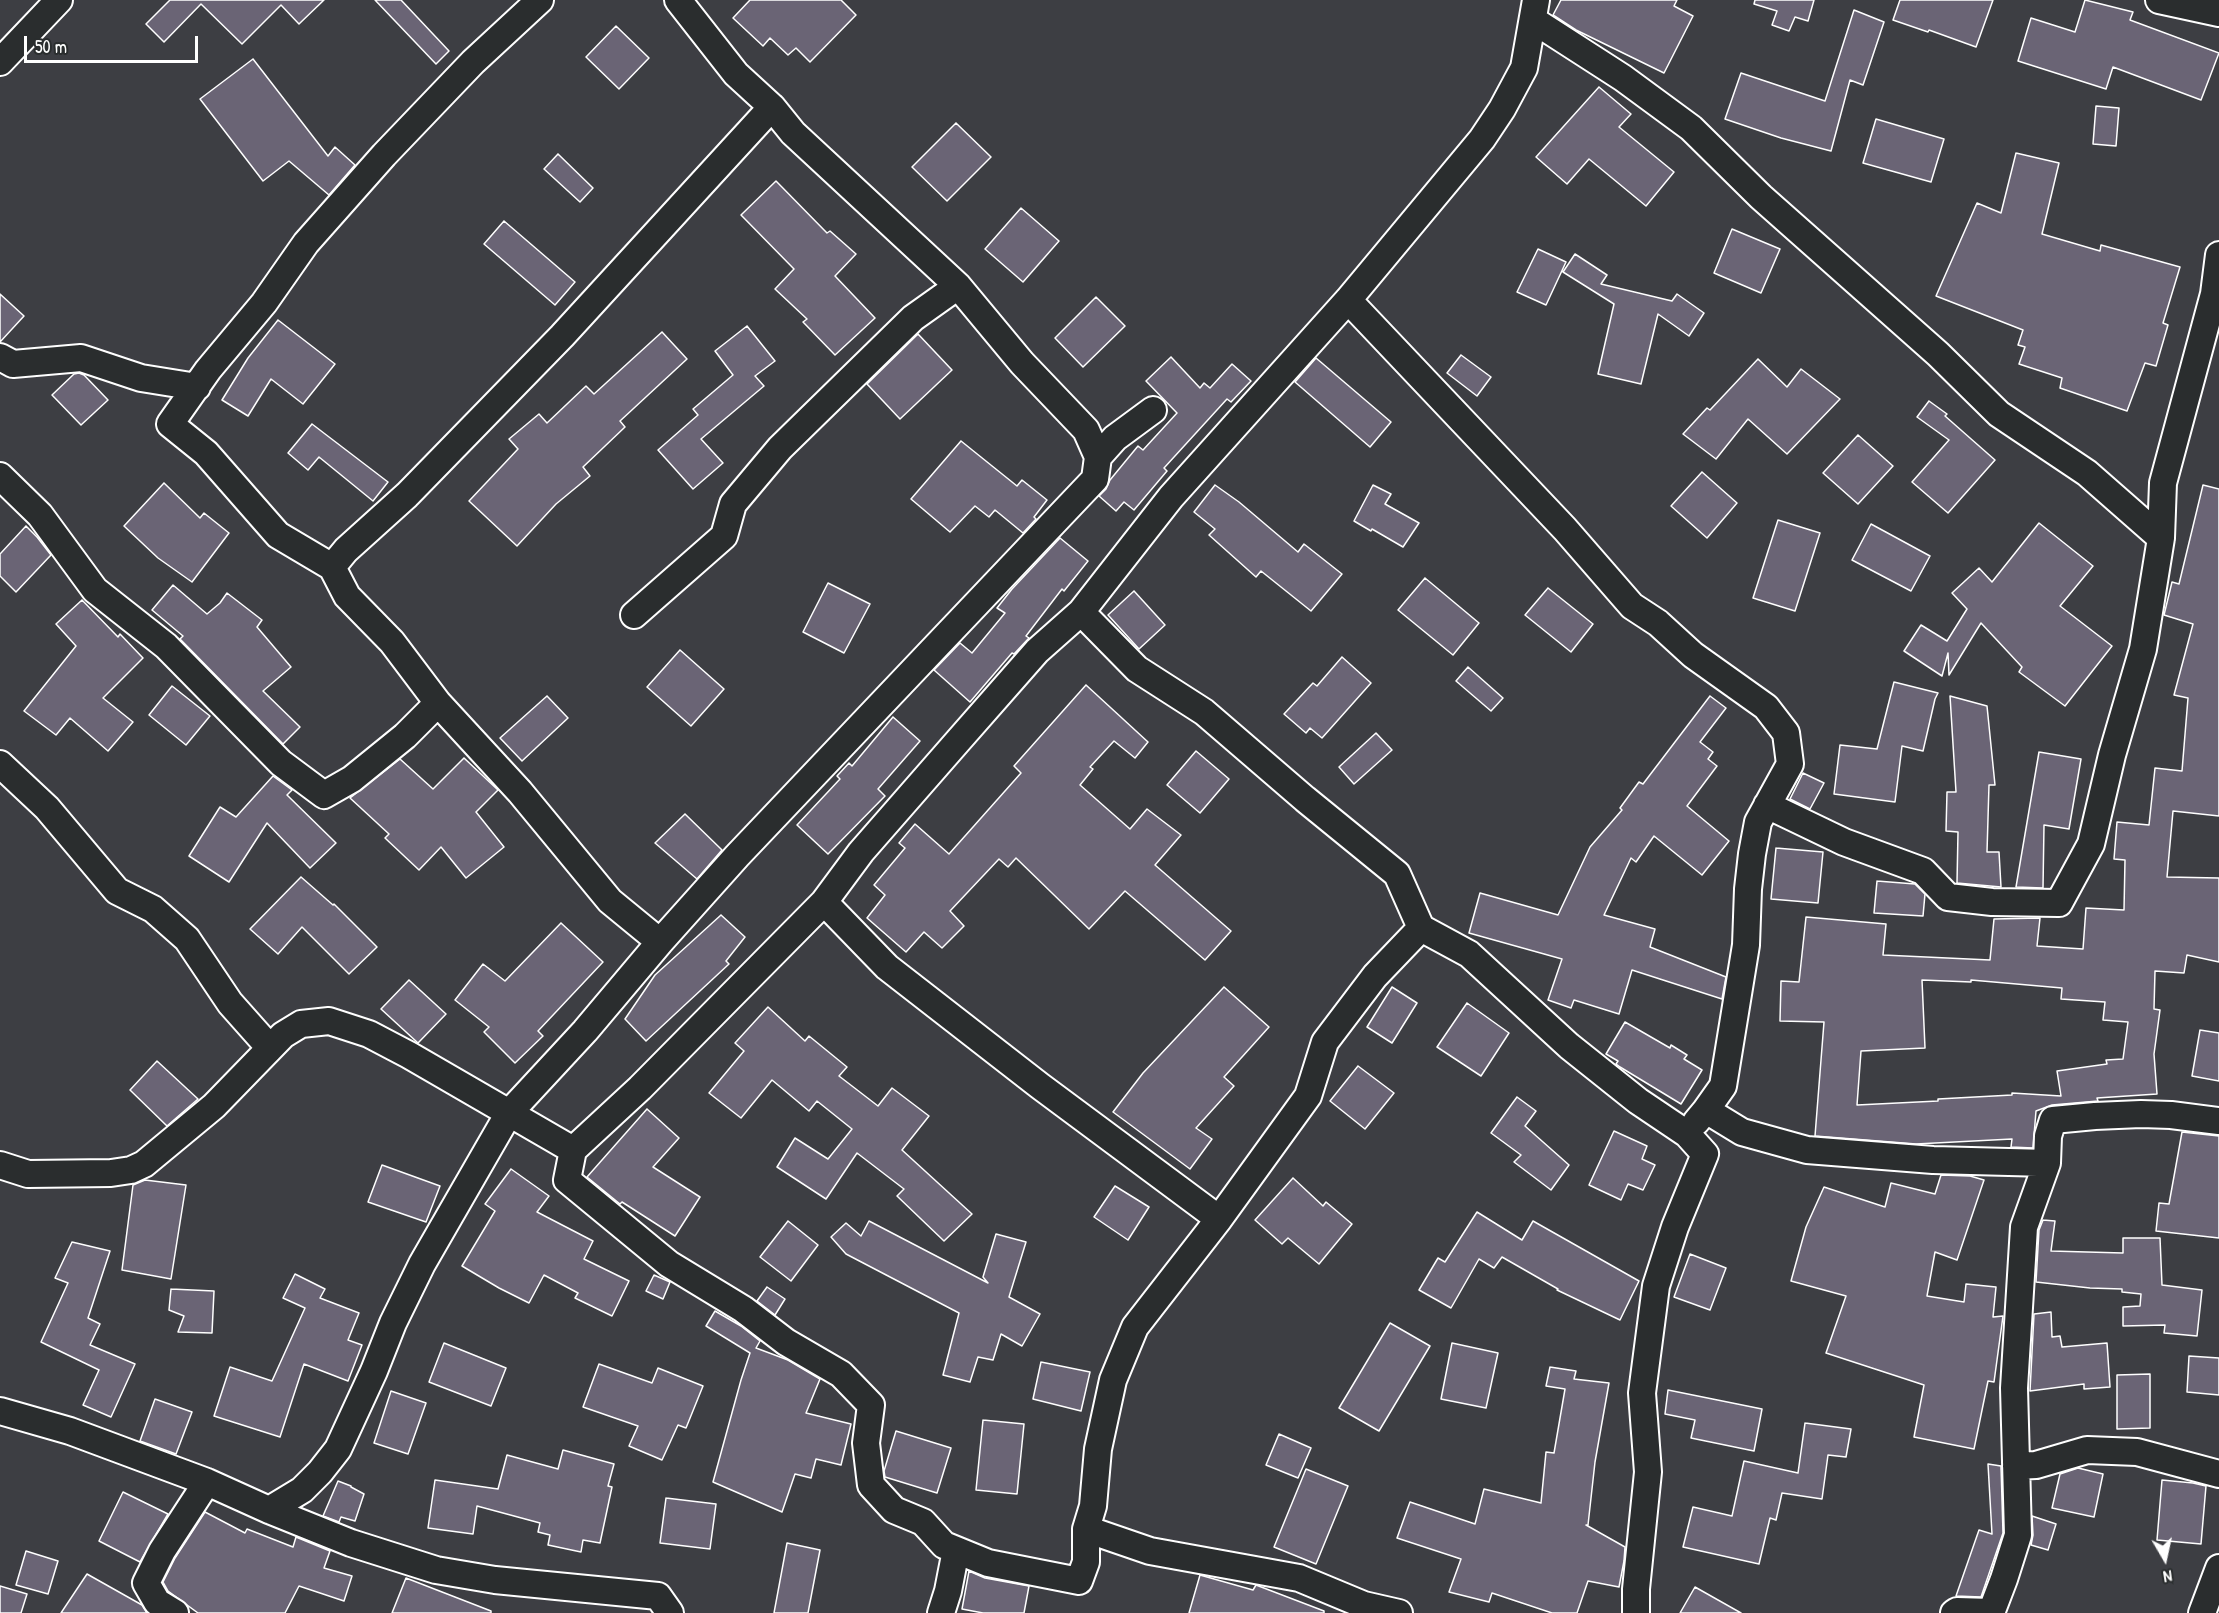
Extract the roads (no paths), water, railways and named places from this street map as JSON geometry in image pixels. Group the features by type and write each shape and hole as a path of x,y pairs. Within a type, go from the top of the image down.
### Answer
{"street":[{"path":"0,62 59,0"},
{"path":"540,0 473,62 306,243 264,303 170,424 206,453 278,535 332,567 347,596 392,642 438,703 520,792 610,901 660,942"},
{"path":"269,1510 302,1490 338,1449 393,1323 422,1264 509,1113 585,1031 737,856 1095,479 1098,457 1086,430 1022,363 958,286 793,133 772,108 736,74 678,0"},
{"path":"2158,0 2219,13"},
{"path":"1421,928 1375,976 1325,1042 1308,1096 1219,1219 1135,1327 1113,1380 1098,1449 1094,1506 1086,1529 1086,1562 1079,1581 988,1563 944,1545 923,1522 894,1510 871,1485 867,1443 871,1405 841,1374 786,1342 743,1309 669,1264 567,1180 573,1150 640,1088 824,902 861,852 1037,651 1082,612 1171,497 1348,300 1482,139 1524,68 1534,10 1691,128 1761,197 1938,354 1999,414 2087,473 2162,538"},
{"path":"332,567 346,550 407,495 562,336 772,108"},
{"path":"1767,806 1844,842 1923,871 1948,897 1992,902 2059,903 2091,844 2112,756 2143,649 2162,538 2163,483 2217,296 2219,255"},
{"path":"634,615 724,536 733,504 780,448 913,318 958,286"},
{"path":"1348,300 1565,529 1632,606 1658,623 1693,655 1766,707 1786,734 1790,764 1758,822 1752,854 1746,945 1723,1086 1687,1134"},
{"path":"0,357 13,364 81,358 141,378 197,387"},
{"path":"1098,457 1114,438 1154,410"},
{"path":"0,476 40,515 95,590 166,646 281,763 324,795 361,771 405,736 438,703"},
{"path":"1082,612 1137,669 1204,712 1322,814 1396,873 1421,928 1469,954 1569,1046 1638,1101 1687,1134 1705,1154"},
{"path":"0,764 47,808 117,891 153,909 187,939 230,1003 270,1048"},
{"path":"824,902 887,967 1040,1086 1219,1219"},
{"path":"0,1165 28,1174 111,1173 131,1170 144,1164 214,1106 283,1035 301,1024 329,1021 369,1034 573,1150"},
{"path":"1706,1110 1742,1132 1816,1151 1933,1160 2047,1163"},
{"path":"1954,1613 1957,1611 1991,1612 2018,1535 2014,1388 2024,1227 2047,1163 2048,1136 2053,1120 2141,1114 2219,1121"},
{"path":"1636,1613 1636,1589 1648,1472 1642,1393 1656,1286 1675,1227 1705,1154 1742,1132"},
{"path":"0,1412 70,1431 207,1482 351,1543 436,1570 495,1580 658,1596 670,1613"},
{"path":"2016,1467 2036,1465 2087,1450 2137,1452 2219,1474"},
{"path":"172,1612 157,1602 146,1582 162,1551 207,1482"},
{"path":"1086,1529 1150,1551 1299,1578 1364,1605 1399,1613"},
{"path":"941,1613 956,1550"},
{"path":"2202,1613 2219,1568"}]}
